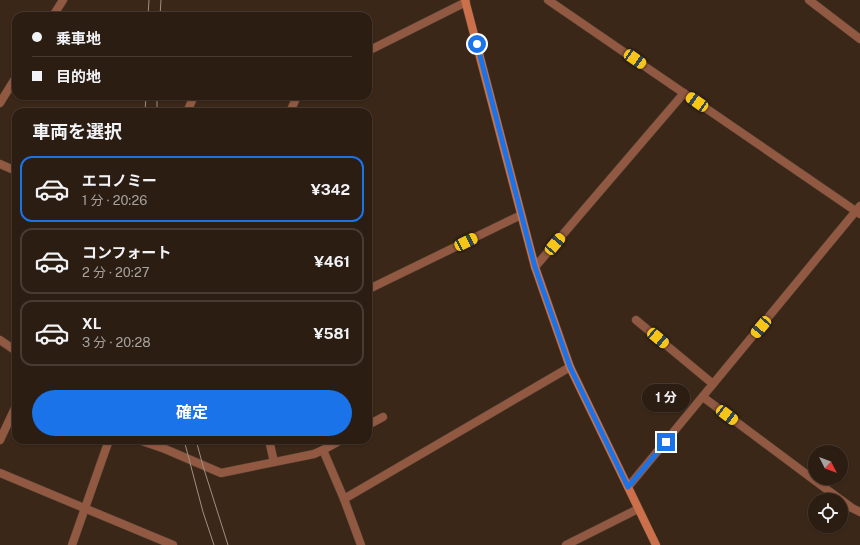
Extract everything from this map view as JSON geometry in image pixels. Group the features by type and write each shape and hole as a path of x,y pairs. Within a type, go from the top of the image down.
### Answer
{"street":[{"path":"56,12 63,0"},
{"path":"548,0 859,211 628,487"},
{"path":"809,0 860,39"},
{"path":"372,49 466,1 535,267 570,367 656,545"},
{"path":"0,103 12,84"},
{"path":"535,267 684,93"},
{"path":"0,164 12,169"},
{"path":"372,288 521,215"},
{"path":"636,320 713,384"},
{"path":"0,340 12,348"},
{"path":"344,499 570,367"},
{"path":"703,397 832,493"},
{"path":"0,440 12,414"},
{"path":"372,423 383,417"},
{"path":"72,545 108,444"},
{"path":"151,444 221,473 314,454 334,444"},
{"path":"270,444 274,462"},
{"path":"323,450 344,499 361,545"},
{"path":"0,473 173,545"},
{"path":"848,504 860,512"},
{"path":"566,545 638,509"}],"tram line":[{"path":"148,12 149,0"},
{"path":"160,12 161,0"},
{"path":"145,108 146,100"},
{"path":"157,100 157,108"},
{"path":"185,444 203,512 214,545"},
{"path":"197,444 228,545"}],"route":[{"path":"477,44 535,267 570,367 628,487 666,442"}]}
